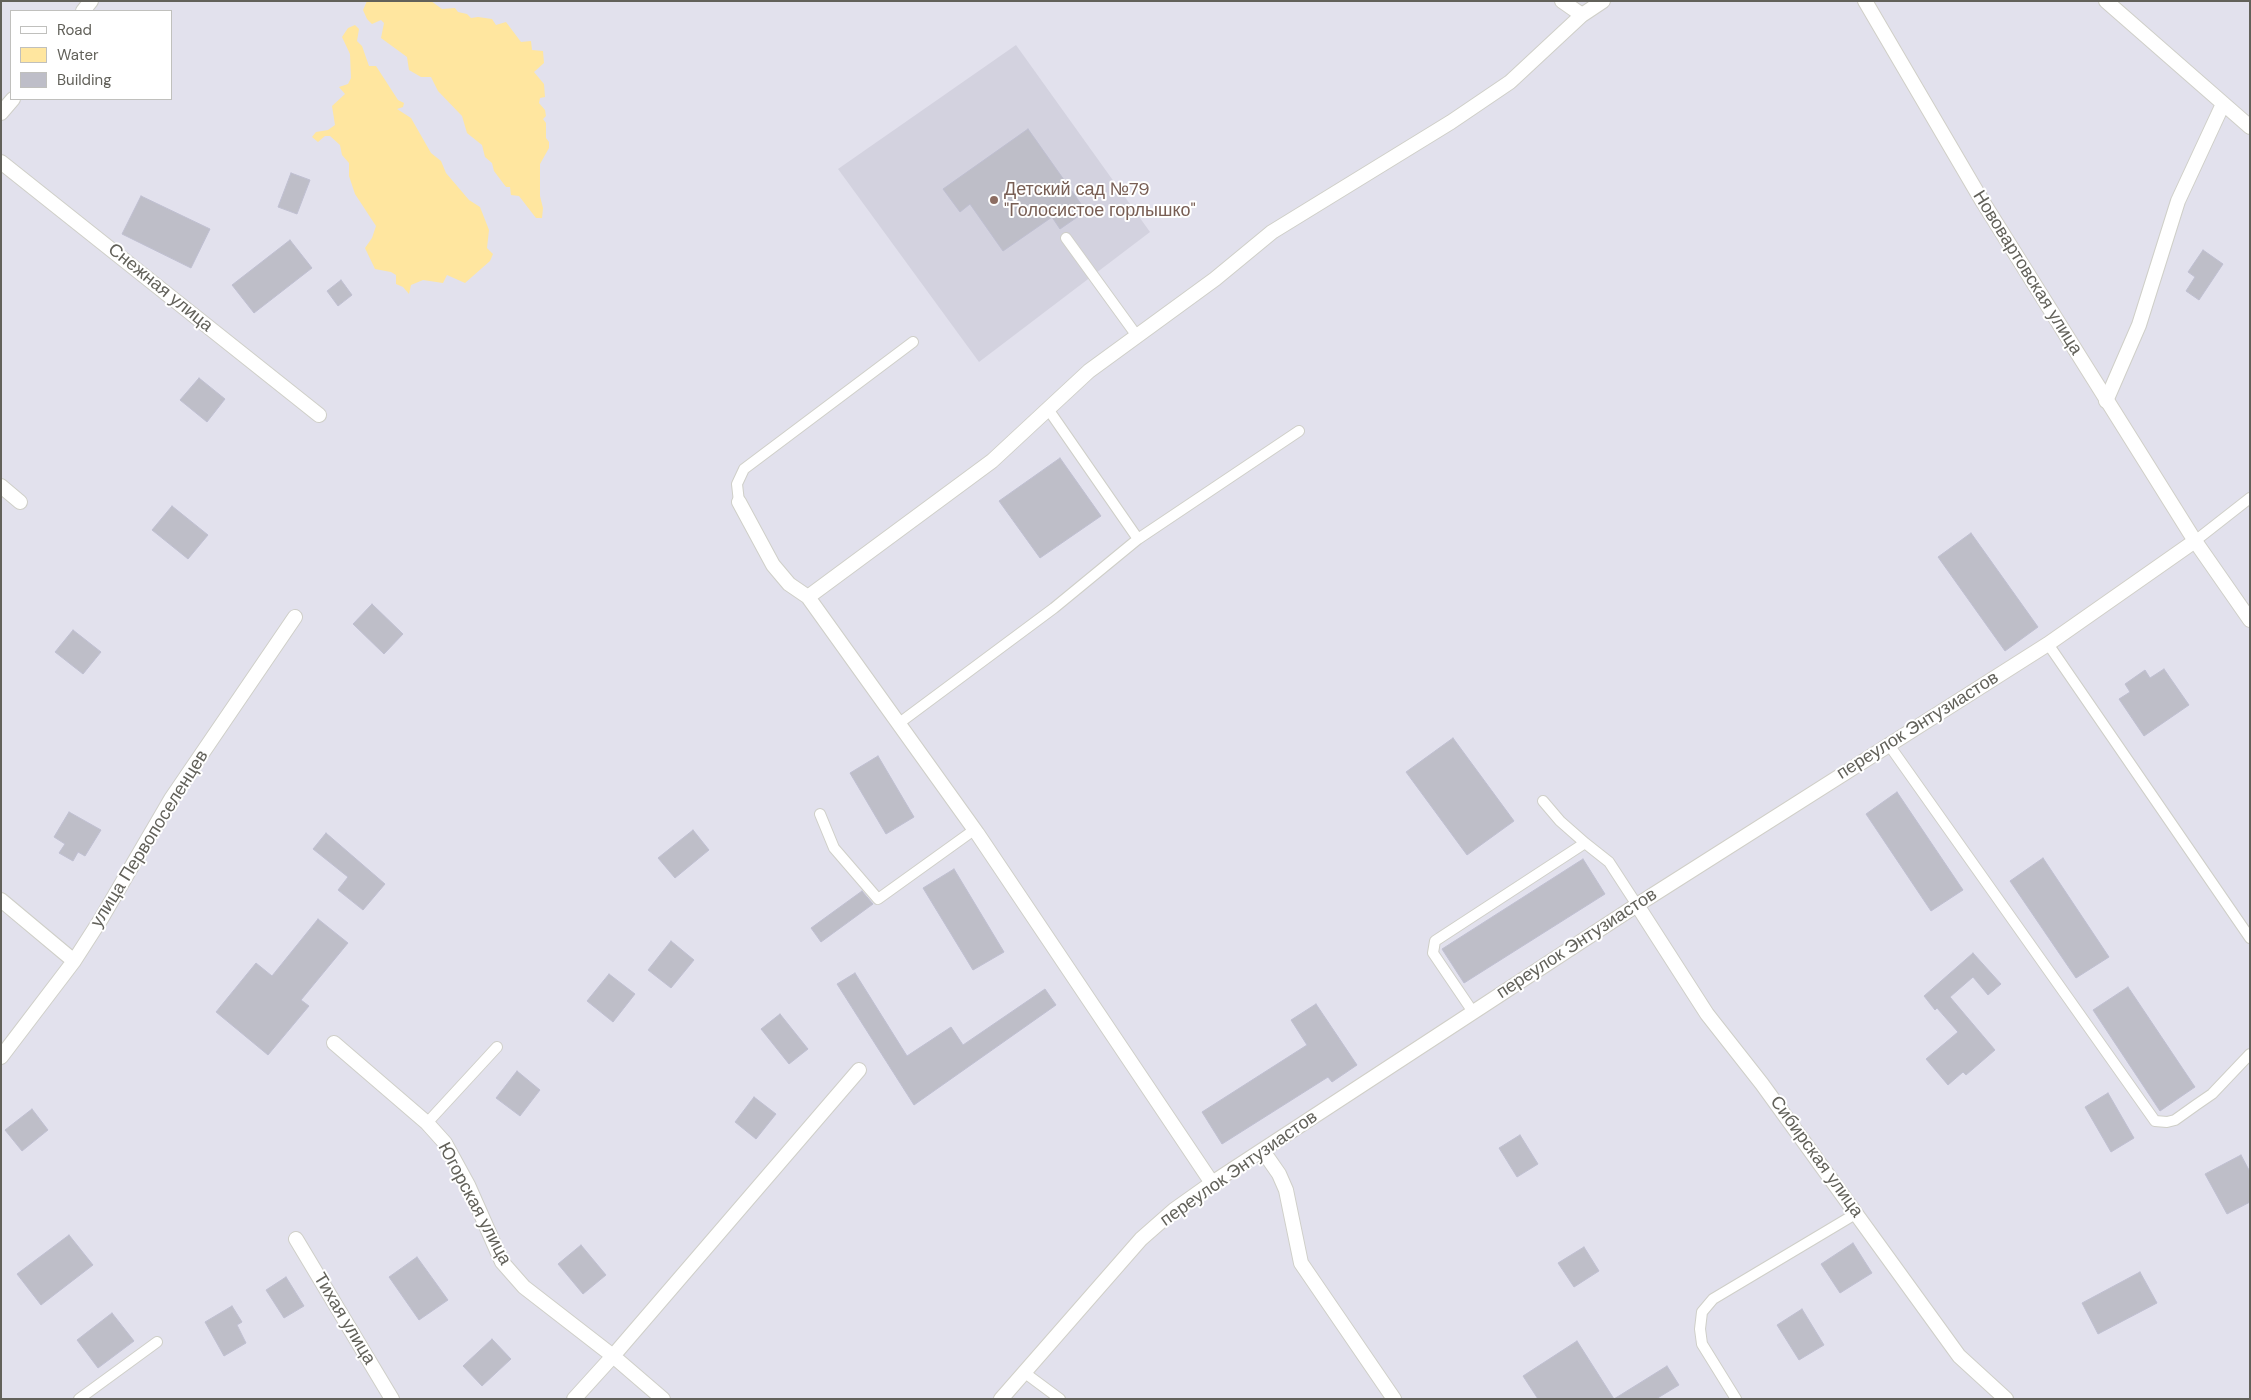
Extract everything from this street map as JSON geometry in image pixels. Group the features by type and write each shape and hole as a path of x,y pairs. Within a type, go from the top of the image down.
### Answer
{"street":[{"path":"1562,1 1582,15"},
{"path":"808,597 992,461 1089,371 1215,279 1272,232 1452,122 1510,82 1582,15 1603,1"},
{"name":"Нововартовская улица","path":"1865,1 1981,199 2195,541"},
{"path":"2106,1 2250,127"},
{"path":"1,113 12,100"},
{"path":"2106,401 2139,326 2178,201 2223,104"},
{"name":"Снежная улица","path":"1,162 319,415"},
{"path":"1,486 20,502"},
{"path":"739,502 773,566 789,584 808,597 974,830 1212,1182"},
{"path":"2195,541 2250,620"},
{"name":"переулок Энтузиастов","path":"1001,1399 1100,1283 1141,1239 1174,1210 1212,1182 1263,1151 1637,905 2048,644 2195,541"},
{"name":"улица Первопоселенцев","path":"1,1057 74,961 172,799 295,617"},
{"path":"1,900 74,961"},
{"name":"Сибирская улица","path":"1637,905 1706,1014 1762,1084 1959,1356 2006,1399"},
{"name":"Югорская улица","path":"334,1043 427,1123 444,1143 468,1184 502,1262 524,1287 613,1356 663,1399"},
{"path":"574,1399 859,1070"},
{"path":"1263,1151 1286,1190 1301,1262 1394,1399"},
{"name":"Тихая улица","path":"296,1240 392,1399"}],"lane":[{"path":"1066,238 1137,336"},
{"path":"739,502 737,484 744,469 913,342"},
{"path":"1048,409 1138,539"},
{"path":"898,724 1054,608 1138,539 1298,431"},
{"name":"переулок Энтузиастов","path":"2195,541 2250,498"},
{"path":"2048,644 2250,938"},
{"path":"1889,745 2155,1121 2168,1122 2175,1120 2219,1087 2250,1054"},
{"path":"1543,800 1560,821 1609,862 1637,905"},
{"path":"820,814 834,848 878,899 974,830"},
{"path":"1473,1012 1433,953 1436,942 1585,843"},
{"path":"427,1123 497,1047"},
{"path":"1736,1399 1702,1344 1700,1329 1702,1312 1713,1299 1857,1213"},
{"path":"79,1399 157,1342"},
{"path":"1025,1373 1060,1399"}],"shaded area":[{"name":"Детский сад №79 \"Голосистое горлышко\"","path":"1016,45 1150,232 979,362 838,169"}],"water":[{"path":"367,1 431,1 442,9 455,8 458,12 467,14 471,18 492,19 496,25 506,22 521,42 531,41 532,50 543,51 544,63 534,72 544,84 545,97 540,98 539,103 545,110 546,116 543,119 546,123 546,138 549,142 549,148 540,164 542,218 536,218 519,196 511,195 510,187 506,187 494,171 492,163 485,157 482,145 467,133 462,116 438,91 431,77 421,77 409,70 407,57 381,38 384,23 381,20 372,24 367,19 363,10"},
{"path":"355,25 359,29 357,41 362,46 369,66 376,66 398,100 404,103 403,107 397,109 411,118 431,153 441,161 446,173 469,200 480,207 489,230 487,248 493,254 490,261 465,283 447,275 443,283 423,280 411,285 409,294 403,287 396,284 396,275 391,272 375,269 365,248 372,238 376,226 355,194 349,176 349,163 342,155 340,145 330,136 325,136 318,142 312,137 316,132 328,130 335,125 332,106 345,94 339,87 348,84 351,78 350,54 342,37 348,28"}],"building":[{"path":"1028,129 1086,211 1060,229 1052,217 1003,251 970,204 960,212 943,189"},
{"path":"291,173 310,180 297,214 278,207"},
{"path":"141,196 210,229 191,268 122,234"},
{"path":"290,240 312,268 254,313 232,285"},
{"path":"2203,250 2223,264 2199,300 2186,291 2195,277 2188,272"},
{"path":"341,280 352,295 338,306 327,291"},
{"path":"199,378 225,399 207,422 180,400"},
{"path":"1060,458 1101,516 1040,558 999,501"},
{"path":"172,506 208,535 188,559 152,530"},
{"path":"1971,533 2038,627 2005,651 1938,557"},
{"path":"372,604 403,634 384,654 353,624"},
{"path":"73,630 101,652 83,674 55,652"},
{"path":"2164,669 2189,705 2144,736 2119,699 2130,692 2125,684 2145,670 2150,678"},
{"path":"1453,738 1514,821 1467,855 1406,772"},
{"path":"878,756 914,817 886,834 850,773"},
{"path":"1897,792 1963,890 1931,911 1866,814"},
{"path":"69,812 101,830 85,856 78,852 73,861 59,853 65,844 54,837"},
{"path":"693,830 709,850 675,878 658,858"},
{"path":"326,833 385,884 363,910 338,890 348,877 313,849"},
{"path":"2043,858 2109,957 2076,978 2010,881"},
{"path":"1583,859 1605,894 1464,983 1442,949"},
{"path":"954,869 1004,952 973,970 923,888"},
{"path":"862,891 873,904 821,942 811,928"},
{"path":"318,919 348,943 301,1000 309,1006 268,1055 216,1012 256,963 272,976"},
{"path":"671,941 694,960 671,988 648,970"},
{"path":"1973,953 2001,984 1988,995 1973,977 1950,997 1995,1050 1966,1075 1963,1072 1948,1085 1926,1059 1958,1032 1937,1008 1935,1010 1924,996"},
{"path":"855,973 907,1056 951,1027 963,1045 1045,989 1056,1005 914,1105 837,984"},
{"path":"609,974 635,994 613,1022 587,1001"},
{"path":"2128,987 2195,1087 2160,1111 2093,1010"},
{"path":"1316,1004 1357,1065 1332,1082 1328,1077 1222,1144 1202,1112 1307,1045 1291,1020"},
{"path":"780,1014 808,1049 789,1064 761,1029"},
{"path":"517,1071 540,1090 520,1116 496,1098"},
{"path":"2108,1093 2134,1138 2111,1152 2085,1107"},
{"path":"754,1097 776,1114 756,1139 735,1122"},
{"path":"32,1109 48,1130 22,1151 5,1130"},
{"path":"1520,1135 1538,1164 1517,1177 1499,1148"},
{"path":"2241,1155 2250,1172 2250,1202 2227,1214 2205,1174"},
{"path":"69,1235 93,1265 41,1305 17,1274"},
{"path":"1853,1243 1872,1273 1840,1293 1821,1264"},
{"path":"581,1245 606,1275 583,1294 558,1264"},
{"path":"1584,1247 1599,1271 1574,1287 1558,1263"},
{"path":"417,1257 448,1300 419,1320 389,1277"},
{"path":"2140,1272 2157,1303 2098,1334 2082,1303"},
{"path":"286,1277 304,1306 284,1318 266,1290"},
{"path":"232,1306 242,1322 237,1325 246,1343 224,1356 205,1322"},
{"path":"1802,1309 1824,1345 1799,1360 1777,1325"},
{"path":"112,1313 134,1341 98,1368 77,1340"},
{"path":"492,1339 511,1359 482,1386 463,1366"},
{"path":"1577,1341 1614,1399 1538,1399 1523,1376"},
{"path":"1667,1366 1679,1385 1656,1399 1614,1399"}],"place":[{"name":"Детский сад №79 \"Голосистое горлышко\"","path":"994,200"}]}
